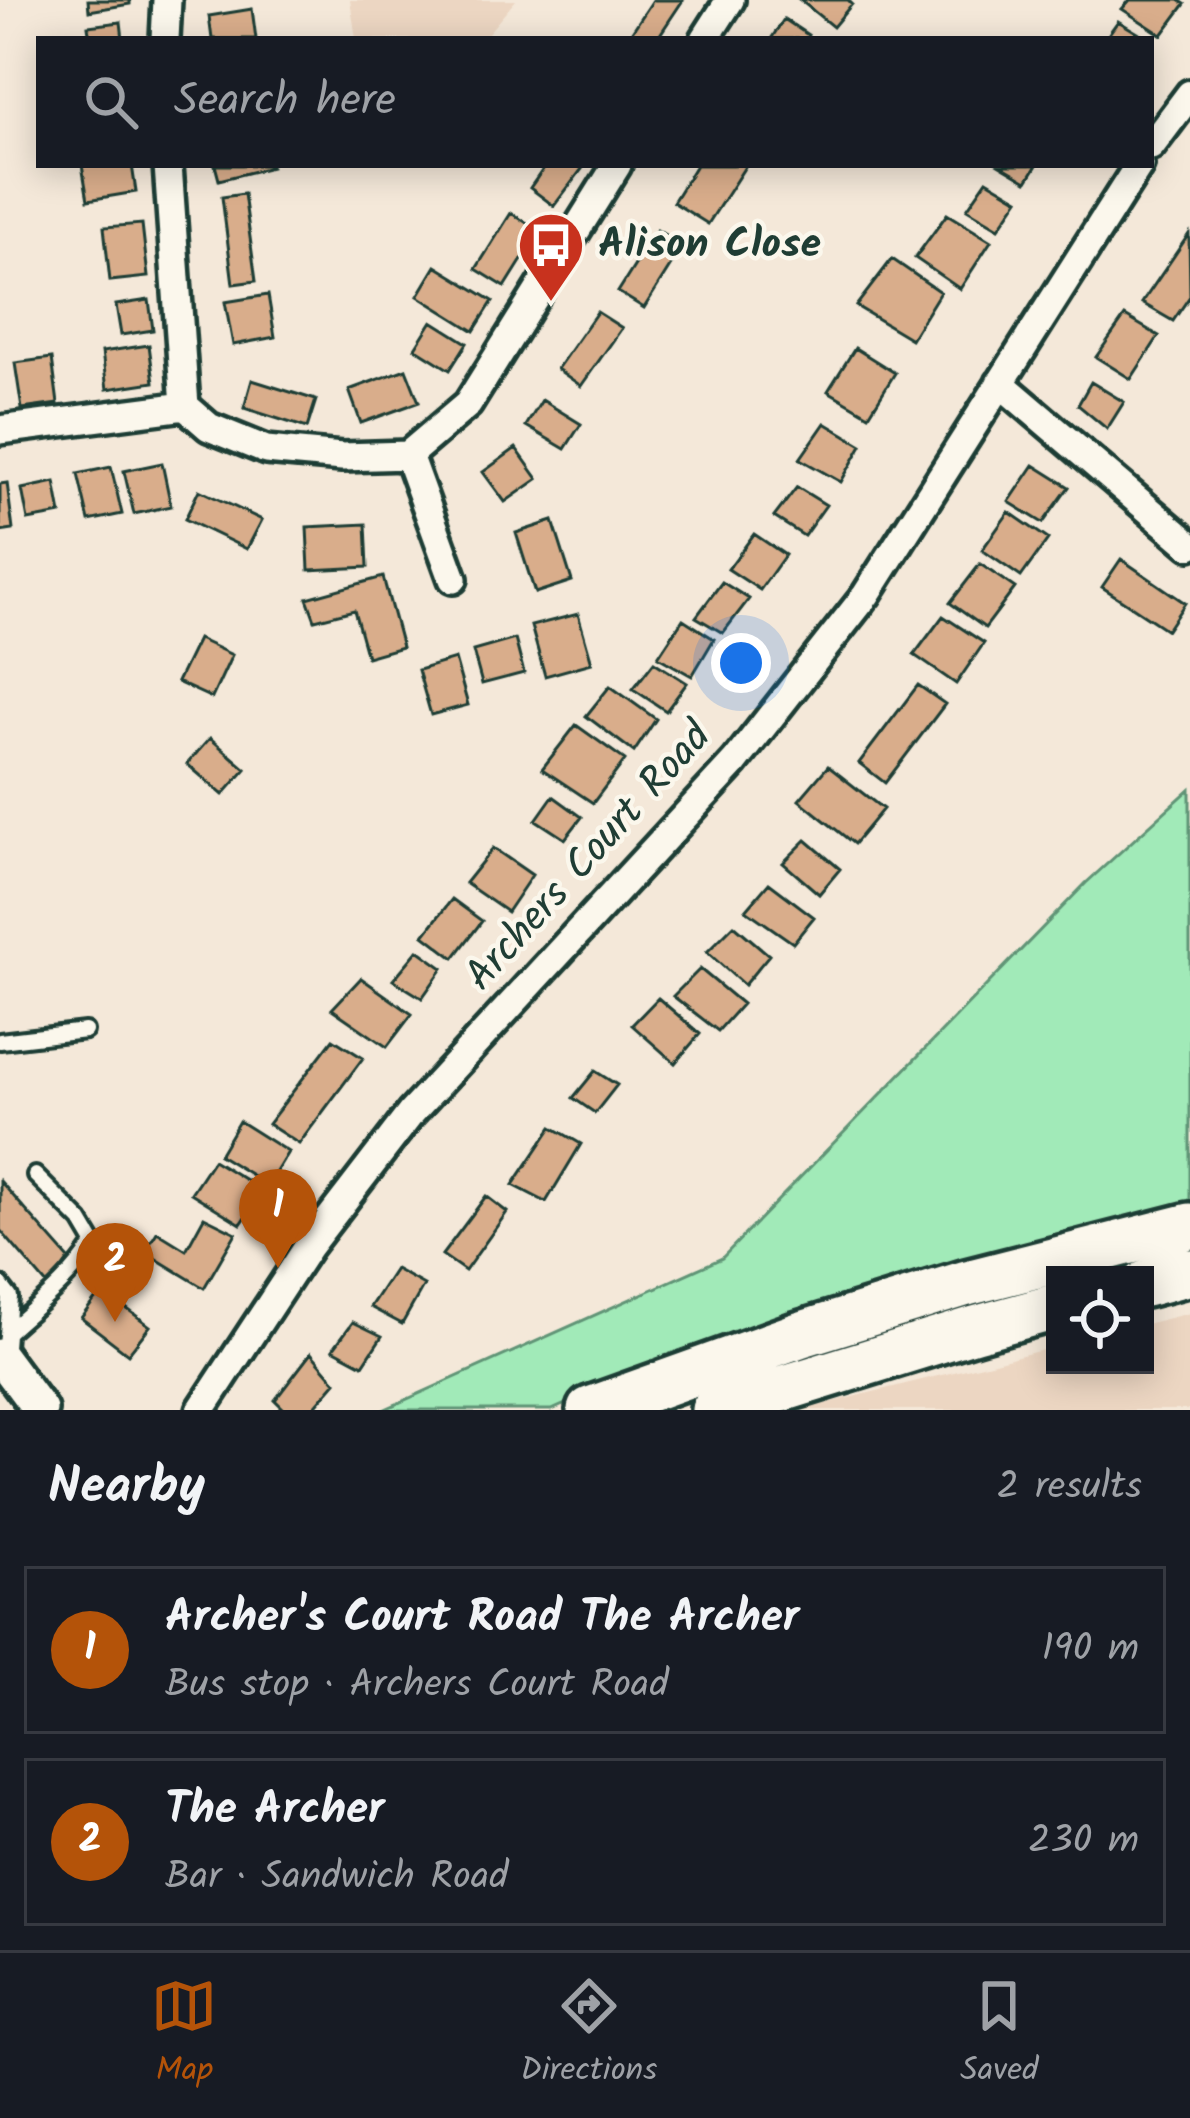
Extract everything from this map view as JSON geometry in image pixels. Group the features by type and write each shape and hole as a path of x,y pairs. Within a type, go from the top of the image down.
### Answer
{"highway":[{"path":"590,1410 799,1335 946,1290 1190,1226"},
{"path":"1154,1282 1190,1272"},
{"path":"714,1410 1046,1309"}],"street":[{"path":"165,36 167,0"},
{"path":"707,36 730,0"},
{"path":"1154,142 1190,94"},
{"path":"168,168 184,406 209,428 266,450 342,458 408,455 468,404 615,168"},
{"name":"Archers Court Road","path":"201,1410 308,1247 411,1113 735,762 866,595 1137,168"},
{"path":"1000,383 1190,544"},
{"path":"0,430 184,406"},
{"path":"408,455 453,580"},
{"path":"5,1350 40,1410"}],"lane":[{"path":"0,1041 85,1031"},
{"path":"5,1350 94,1244 80,1221 35,1175"},
{"path":"0,1284 10,1297 5,1350"}],"shaded area":[{"path":"350,0 516,0 486,36 356,36"},
{"path":"1190,1313 1190,1410 800,1410 1046,1349 1046,1374 1154,1374 1154,1322"}],"green space":[{"path":"1190,789 1190,1207 771,1323 670,1357 552,1410 383,1410 722,1258 1086,883"}],"building":[{"path":"88,0 130,0 130,4 89,11"},
{"path":"653,0 683,0 659,36 631,33"},
{"path":"800,0 848,0 852,4 833,27"},
{"path":"1130,0 1185,4 1162,35 1122,9"},
{"path":"252,9 256,36 212,36 209,16"},
{"path":"784,19 808,35 808,36 773,36"},
{"path":"1118,21 1143,36 1107,36"},
{"path":"121,22 123,36 90,36 88,26"},
{"path":"83,168 132,168 136,192 88,200"},
{"path":"216,168 267,168 219,180"},
{"path":"544,168 583,168 554,206 530,188"},
{"path":"694,168 744,168 708,224 673,202"},
{"path":"1005,168 1035,168 1027,181"},
{"path":"987,180 1019,199 999,228 967,209"},
{"path":"244,194 256,281 233,284 222,197"},
{"path":"511,213 540,231 505,287 476,269"},
{"path":"947,214 991,241 960,289 915,258"},
{"path":"142,224 148,277 110,281 104,227"},
{"path":"657,230 683,246 644,308 618,292"},
{"path":"1189,234 1190,296 1173,321 1142,303"},
{"path":"892,259 940,292 911,339 856,306"},
{"path":"436,266 493,301 474,331 418,296"},
{"path":"268,295 275,337 233,345 225,302"},
{"path":"149,300 153,330 121,335 116,305"},
{"path":"597,312 622,328 581,386 557,369"},
{"path":"1125,316 1159,336 1131,379 1096,357"},
{"path":"432,321 467,343 450,370 415,348"},
{"path":"149,345 154,382 107,389 102,352"},
{"path":"855,348 895,373 869,415 828,391"},
{"path":"52,358 58,404 22,409 15,363"},
{"path":"406,369 419,402 361,423 349,390"},
{"path":"252,380 316,400 307,428 244,408"},
{"path":"1091,382 1124,402 1107,429 1078,405"},
{"path":"542,400 581,424 565,449 526,426"},
{"path":"825,423 862,445 841,482 800,459"},
{"path":"516,448 538,479 505,502 483,472"},
{"path":"162,463 171,506 134,514 124,471"},
{"path":"1034,465 1069,487 1043,523 1009,502"},
{"path":"111,467 122,514 89,521 78,474"},
{"path":"55,482 61,514 28,520 22,489"},
{"path":"7,483 13,530 0,532 0,484"},
{"path":"797,487 826,505 804,536 774,517"},
{"path":"199,490 262,520 247,549 185,519"},
{"path":"1009,512 1048,539 1021,577 982,550"},
{"path":"553,521 572,581 535,593 516,533"},
{"path":"366,524 368,567 309,570 307,527"},
{"path":"754,534 785,555 760,590 728,569"},
{"path":"1121,559 1185,603 1167,630 1102,587"},
{"path":"980,564 1015,588 985,628 950,603"},
{"path":"383,577 402,647 367,657 354,610 315,620 307,598"},
{"path":"722,582 749,599 723,633 696,617"},
{"path":"578,614 592,663 545,676 531,626"},
{"path":"943,616 984,643 956,684 914,655"},
{"path":"683,619 714,639 692,676 658,657"},
{"path":"198,639 232,655 212,698 177,682"},
{"path":"515,639 524,673 482,684 473,651"},
{"path":"455,659 468,705 431,715 418,670"},
{"path":"654,662 687,683 666,711 633,689"},
{"path":"918,685 945,704 885,783 859,763"},
{"path":"610,686 656,719 634,752 586,716"},
{"path":"576,725 625,760 593,803 542,769"},
{"path":"210,738 246,769 223,795 187,764"},
{"path":"828,766 883,809 854,844 799,800"},
{"path":"553,796 582,817 565,839 536,820"},
{"path":"806,840 840,869 819,894 783,863"},
{"path":"493,848 532,875 507,912 465,883"},
{"path":"769,883 814,917 793,943 746,910"},
{"path":"452,899 482,921 454,958 424,935"},
{"path":"734,925 769,955 744,985 707,952"},
{"path":"418,950 443,968 422,998 393,980"},
{"path":"700,969 742,1004 718,1031 673,996"},
{"path":"361,978 412,1014 387,1047 332,1009"},
{"path":"658,998 700,1034 675,1063 632,1025"},
{"path":"333,1039 363,1058 299,1144 268,1124"},
{"path":"595,1071 617,1085 595,1113 573,1098"},
{"path":"239,1121 288,1152 268,1185 219,1155"},
{"path":"552,1127 581,1144 546,1202 513,1185"},
{"path":"213,1160 264,1191 241,1224 191,1193"},
{"path":"0,1181 69,1259 49,1287 0,1230"},
{"path":"486,1196 507,1212 465,1271 442,1255"},
{"path":"204,1217 236,1233 204,1288 145,1252 157,1232 186,1250"},
{"path":"395,1269 424,1285 402,1324 370,1307"},
{"path":"102,1290 150,1326 128,1354 81,1318"},
{"path":"353,1322 382,1336 363,1365 333,1349"},
{"path":"311,1353 336,1382 312,1410 285,1410 275,1400"}],"place":[{"name":"Alison Close","path":"551,304"},
{"name":"Archer's Court Road The Archer","path":"278,1268"},
{"name":"The Archer","path":"115,1322"}]}
